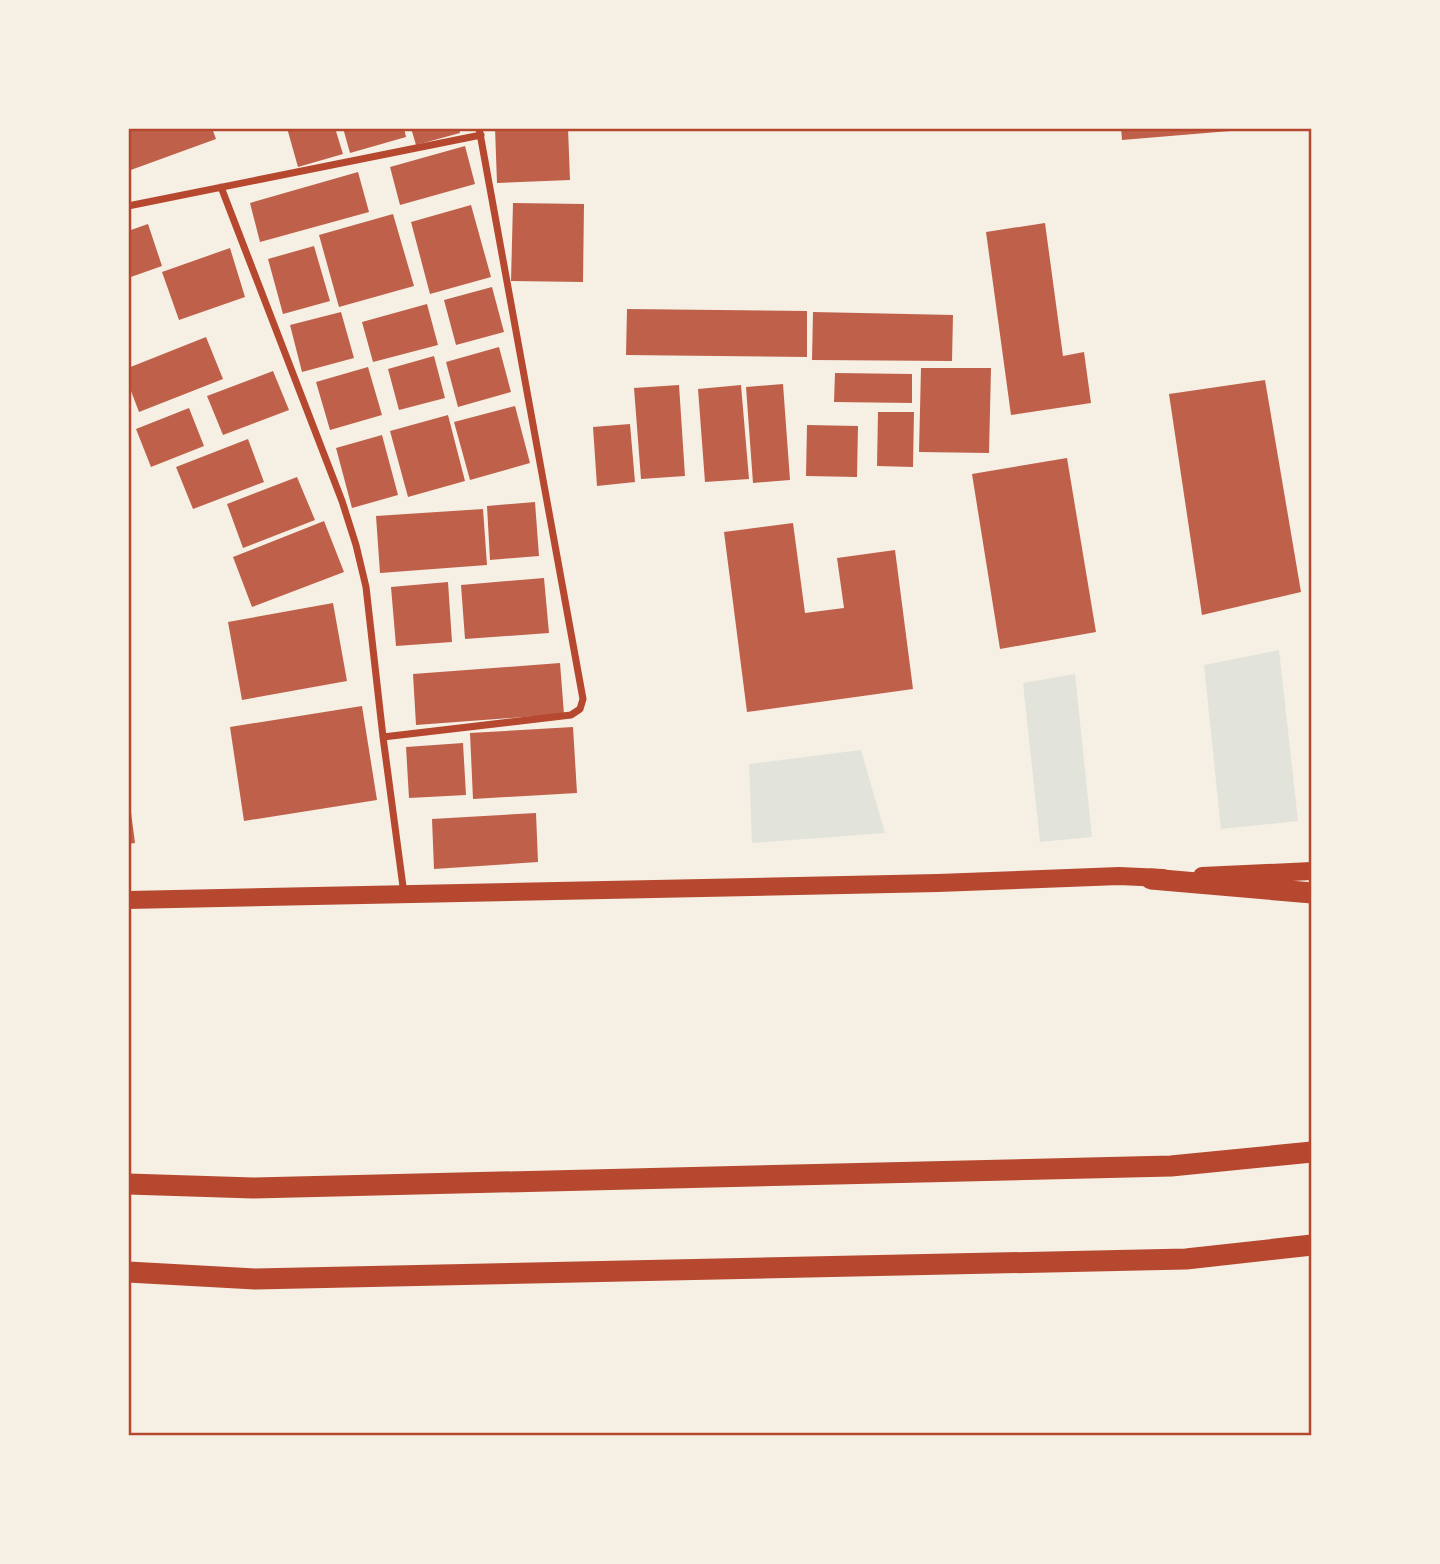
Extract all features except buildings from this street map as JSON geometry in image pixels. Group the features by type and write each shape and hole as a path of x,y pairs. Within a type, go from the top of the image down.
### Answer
{"highway":[{"path":"1151,879 1312,892"},
{"path":"128,1184 267,1187 1171,1166 1312,1152"},
{"path":"128,1272 255,1279 1186,1259 1312,1245"}],"main road":[{"path":"128,900 924,883 1119,876 1151,879 1312,871"}],"street":[{"path":"128,206 480,132 583,699 580,709 571,715 383,737"},
{"path":"221,187 342,501 356,545 366,587 404,894"}],"shaded area":[{"path":"1279,650 1298,821 1221,829 1204,665"},
{"path":"1075,674 1092,837 1040,842 1023,683"},
{"path":"861,750 885,833 752,843 749,764"}]}
